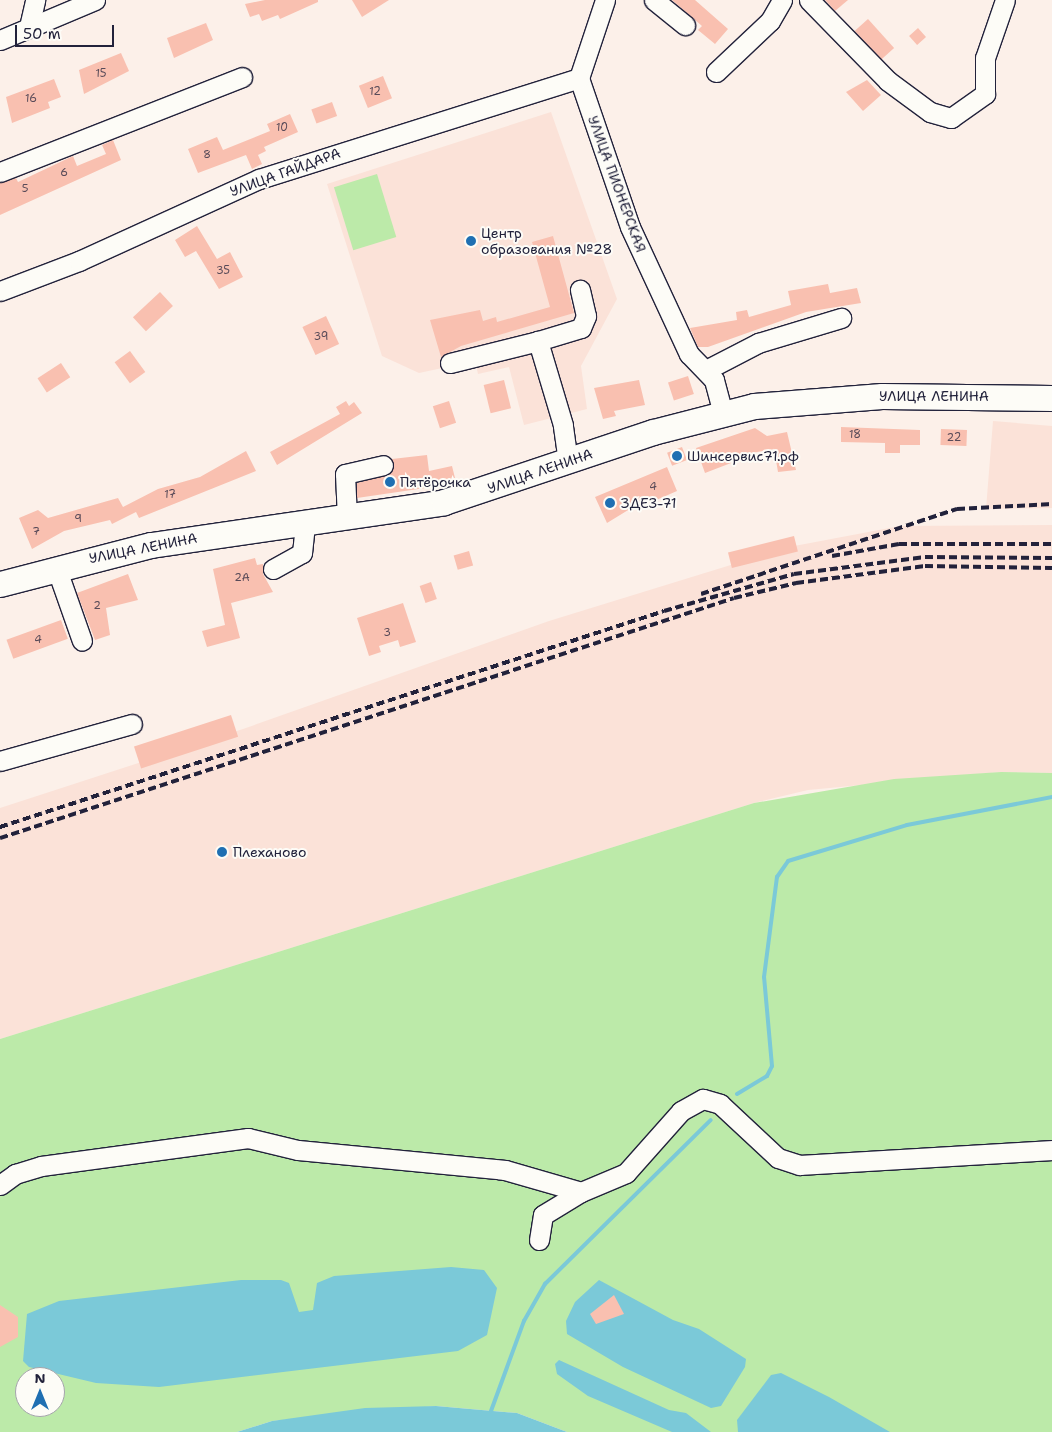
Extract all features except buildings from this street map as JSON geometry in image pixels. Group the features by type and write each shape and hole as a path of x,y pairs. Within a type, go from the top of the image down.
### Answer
{"main road":[{"name":"УЛИЦА ЛЕНИНА","path":"0,584 56,567 152,545 347,518 444,502 723,413 836,398 1052,398"}],"street":[{"path":"29,27 35,0"},
{"path":"0,40 95,0"},
{"path":"579,78 605,0"},
{"path":"654,0 685,25"},
{"path":"716,72 770,21 782,0"},
{"path":"809,0 888,81 930,112 951,118 986,94 985,58 1006,0"},
{"path":"0,172 242,77"},
{"name":"УЛИЦА ГАЙДАРА","path":"0,291 79,261 259,179 579,78"},
{"name":"УЛИЦА ПИОНЕРСКАЯ","path":"579,78 630,227 689,354 714,380 723,413"},
{"path":"450,363 581,328 586,316 580,290"},
{"path":"706,370 758,342 841,318"},
{"path":"538,341 563,425 568,462"},
{"path":"347,518 345,474 383,465"},
{"path":"273,569 302,552 305,523"},
{"path":"56,567 82,641"},
{"path":"0,762 132,724"},
{"path":"539,1240 543,1215 581,1192 626,1173 681,1111 703,1099 720,1104 778,1158 800,1165 1052,1150"},
{"path":"0,1185 15,1174 41,1166 248,1138 298,1150 505,1170 581,1192"}],"shaded area":[{"name":"Центр образования №28","path":"551,112 617,299 581,366 587,409 524,425 509,367 478,374 475,361 419,373 382,356 327,184"},
{"path":"993,421 1052,426 1052,508 986,509"},
{"path":"1052,525 1052,773 1001,772 808,790 754,803 0,1039 0,808 243,729 549,621 789,547 900,526"}],"green space":[{"path":"377,174 396,237 353,250 334,187"},
{"path":"1001,772 1052,773 1052,1432 567,1432 517,1413 436,1406 272,1421 237,1432 0,1432 0,1039 754,803 894,779"}],"water":[{"path":"451,1267 484,1270 497,1288 487,1335 458,1351 159,1387 96,1383 65,1376 65,1367 29,1367 23,1361 27,1314 59,1301 241,1280 281,1280 289,1283 299,1312 313,1310 317,1283 334,1276"},
{"path":"599,1280 673,1320 699,1329 746,1359 745,1367 721,1406 711,1408 623,1367 567,1334 566,1321 575,1302"},
{"path":"559,1360 669,1410 686,1413 711,1432 672,1432 588,1396 557,1374 555,1364"},
{"path":"781,1373 829,1397 890,1432 738,1432 737,1420 771,1375"},
{"path":"436,1406 517,1413 567,1432 237,1432 272,1421 365,1408"}],"waterway":[{"path":"737,1094 767,1076 772,1066 764,977 777,877 788,861 907,825 1052,797"},
{"path":"491,1411 524,1321 545,1284 711,1120"}],"railway":[{"path":"701,594 957,509 1052,504"},
{"path":"832,556 899,544 1052,544"},
{"path":"0,827 664,611 794,574 925,557 1052,558"},
{"path":"0,838 734,598 796,583 925,566 1052,568"}],"place":[{"name":"Центр образования №28","path":"471,241"},
{"name":"Шинсервис71.рф","path":"677,456"},
{"name":"Пятёрочка","path":"390,482"},
{"name":"3ДЕЗ-71","path":"610,503"},
{"name":"Плеханово","path":"222,852"}]}
